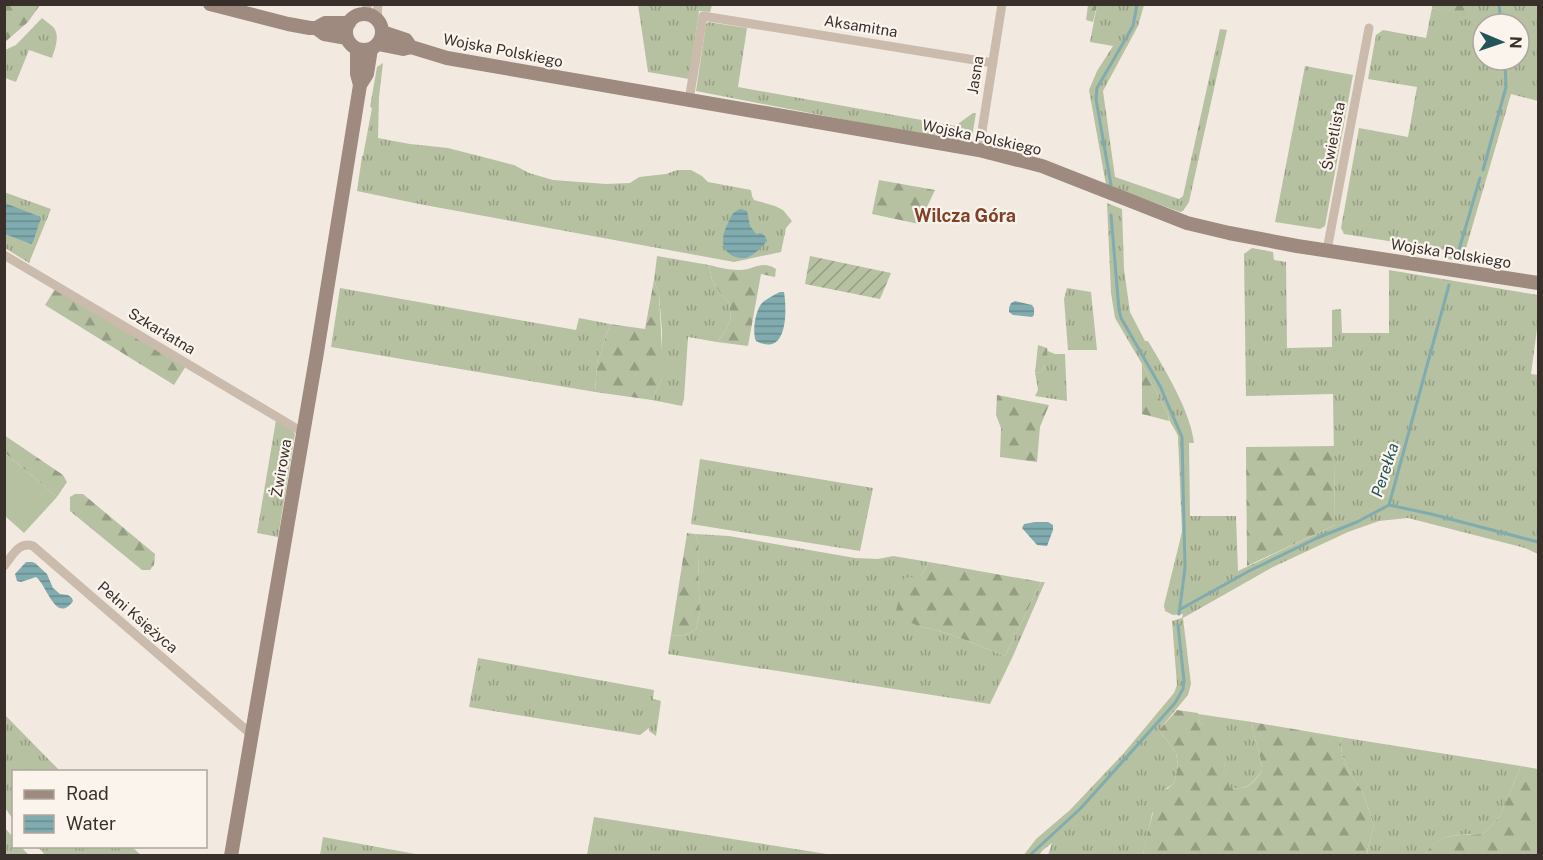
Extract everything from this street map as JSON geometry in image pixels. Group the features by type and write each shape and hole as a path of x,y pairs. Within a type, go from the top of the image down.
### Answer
{"street":[{"path":"210,4 288,24 316,28 324,34 347,38"},
{"path":"371,30 354,17 346,31 347,38 350,43 371,30 378,4"},
{"name":"Jasna","path":"979,150 1002,4"},
{"name":"Aksamitna","path":"689,100 703,16 993,63"},
{"path":"316,28 325,23 349,23"},
{"name":"Świetlista","path":"1327,250 1369,28"},
{"name":"Wojska Polskiego","path":"371,30 403,49 411,47 447,58 979,150 1042,166 1187,223 1249,237 1539,284"},
{"name":"Żwirowa","path":"231,855 304,433 360,85 367,74 371,30"},
{"name":"Szkarłatna","path":"4,255 304,433"},
{"name":"Pełni Księżyca","path":"4,566 21,546 27,544 33,546 252,735"}],"green space":[{"path":"5,4 40,5 28,22 5,42"},
{"path":"1465,4 1469,9 1467,16 1432,8 1432,5"},
{"path":"638,5 712,5 710,12 699,11 689,79 648,72"},
{"path":"1088,5 1097,5 1093,22 1086,20"},
{"path":"1097,5 1144,5 1138,26 1103,91 1115,177 1179,199 1183,196 1220,29 1227,30 1189,202 1183,211 1180,212 1106,185 1089,90 1097,71 1113,46 1090,42"},
{"path":"1465,5 1538,5 1538,101 1511,94 1462,262 1448,259 1445,250 1344,234 1341,228 1359,128 1408,137 1417,87 1368,79 1376,35 1383,30 1426,38 1432,8 1467,15"},
{"path":"42,18 53,27 57,35 52,58 29,50 16,82 5,78 5,50 16,45"},
{"path":"708,22 747,28 738,87 955,126 976,113 972,137 966,140 934,135 934,137 696,91"},
{"path":"383,63 378,138 448,148 514,165 529,173 553,180 606,184 630,183 639,177 666,174 677,170 691,170 708,182 751,190 754,200 783,210 792,221 786,228 781,252 734,262 357,191 377,67"},
{"path":"1305,66 1353,75 1325,226 1320,229 1275,222"},
{"path":"879,180 935,190 919,224 872,214"},
{"path":"4,192 51,209 29,263 5,248"},
{"path":"1107,203 1122,209 1124,269 1130,312 1176,391 1192,430 1194,443 1189,443 1190,516 1236,516 1238,571 1335,525 1333,394 1246,396 1244,254 1252,248 1273,252 1274,260 1286,262 1287,348 1332,347 1332,310 1341,309 1342,333 1389,333 1389,270 1538,295 1538,322 1531,374 1538,375 1538,554 1525,548 1408,518 1379,521 1348,532 1273,567 1183,618 1191,684 1188,695 1159,730 1176,753 1178,764 1173,784 1167,788 1152,814 1143,855 1048,855 1052,843 1039,855 1023,856 1036,839 1070,810 1123,754 1174,693 1177,685 1172,621 1182,618 1183,614 1173,615 1165,611 1164,605 1182,532 1178,436 1142,364 1115,318 1111,293"},
{"path":"657,256 709,265 712,280 729,303 731,319 717,342 688,337 682,406 652,400 662,378 659,294 654,280"},
{"path":"810,256 891,273 880,299 805,284"},
{"path":"709,265 734,270 761,265 776,269 775,277 761,274 748,346 717,342 731,319 729,303 712,280"},
{"path":"654,280 659,294 662,378 652,400 595,392 597,363 610,324 645,329"},
{"path":"340,288 576,330 579,318 610,324 597,363 595,392 331,347"},
{"path":"1067,288 1091,292 1097,350 1068,350 1064,299"},
{"path":"55,289 186,366 174,385 45,305"},
{"path":"1038,345 1047,348 1046,360 1041,373 1035,372"},
{"path":"1048,351 1065,354 1067,401 1035,396 1038,390 1035,372 1041,373"},
{"path":"1142,364 1168,415 1169,421 1142,414"},
{"path":"997,395 1049,405 1040,427 1037,462 1000,457 1001,428 996,415"},
{"path":"276,420 295,434 278,537 257,533"},
{"path":"4,435 63,475 67,482 57,497 5,453"},
{"path":"1334,446 1335,525 1247,566 1246,447"},
{"path":"5,453 57,497 24,533 5,516"},
{"path":"700,459 873,488 860,551 691,524"},
{"path":"83,494 155,554 154,565 150,570 142,570 70,511 70,497"},
{"path":"687,533 695,534 699,543 700,611 696,629 684,636 671,635"},
{"path":"695,534 729,536 855,558 878,559 893,556 929,562 921,576 918,626 950,634 1005,656 1041,582 1045,582 990,704 668,654 671,635 684,636 696,629 700,611 699,543"},
{"path":"929,562 1041,582 1005,656 950,634 918,626 895,615 904,578 921,576"},
{"path":"478,658 654,690 653,699 661,701 656,736 649,731 649,728 640,735 469,707"},
{"path":"1177,710 1198,713 1200,723 1216,736 1230,788 1249,786 1262,771 1252,722 1340,737 1342,754 1350,774 1363,792 1374,826 1367,855 1143,855 1157,798 1173,784 1176,775 1178,764 1176,753 1159,730"},
{"path":"4,714 59,770 12,770 12,818 5,808"},
{"path":"1198,714 1252,722 1262,771 1248,786 1229,788 1224,760 1218,744 1208,729 1200,723"},
{"path":"1340,737 1521,766 1500,816 1483,834 1450,836 1436,842 1425,855 1367,855 1374,826 1363,792 1350,774 1342,754"},
{"path":"1521,766 1538,769 1538,855 1425,855 1430,847 1443,838 1483,834 1500,816"},
{"path":"594,817 833,855 587,855"},
{"path":"4,827 12,836 12,848 22,848 29,855 5,855"},
{"path":"323,837 421,855 320,855"},
{"path":"39,848 133,848 141,855 45,855"}],"water":[{"path":"5,203 41,218 31,244 5,234"},
{"path":"741,209 747,211 750,226 756,234 761,233 767,241 754,254 745,258 729,254 723,244 724,232 731,217"},
{"path":"784,292 783,330 780,338 767,345 756,341 754,327 756,315 763,302"},
{"path":"1015,301 1032,305 1034,315 1032,317 1013,315 1009,312 1009,308"},
{"path":"1048,522 1053,525 1047,546 1037,545 1022,528 1024,524"},
{"path":"26,562 35,563 47,574 53,588 60,594 68,595 73,601 67,607 62,608 52,601 36,577 21,582 17,581 15,574"}],"waterway":[{"path":"1111,185 1096,99 1097,88 1133,26 1137,4"},
{"name":"Perełka","path":"1499,4 1500,12"},
{"name":"Perełka","path":"1483,170 1506,87 1505,72"},
{"name":"Perełka","path":"1456,260 1480,178"},
{"path":"1111,215 1121,318 1160,386 1182,437 1185,568 1179,614"},
{"name":"Perełka","path":"1179,610 1249,571 1389,505 1449,285"},
{"path":"1389,505 1538,542"},
{"name":"Perełka","path":"1029,856 1081,808 1175,703 1183,689 1184,681 1178,625"}],"district":[{"name":"Wilcza Góra","path":"965,215"}]}
